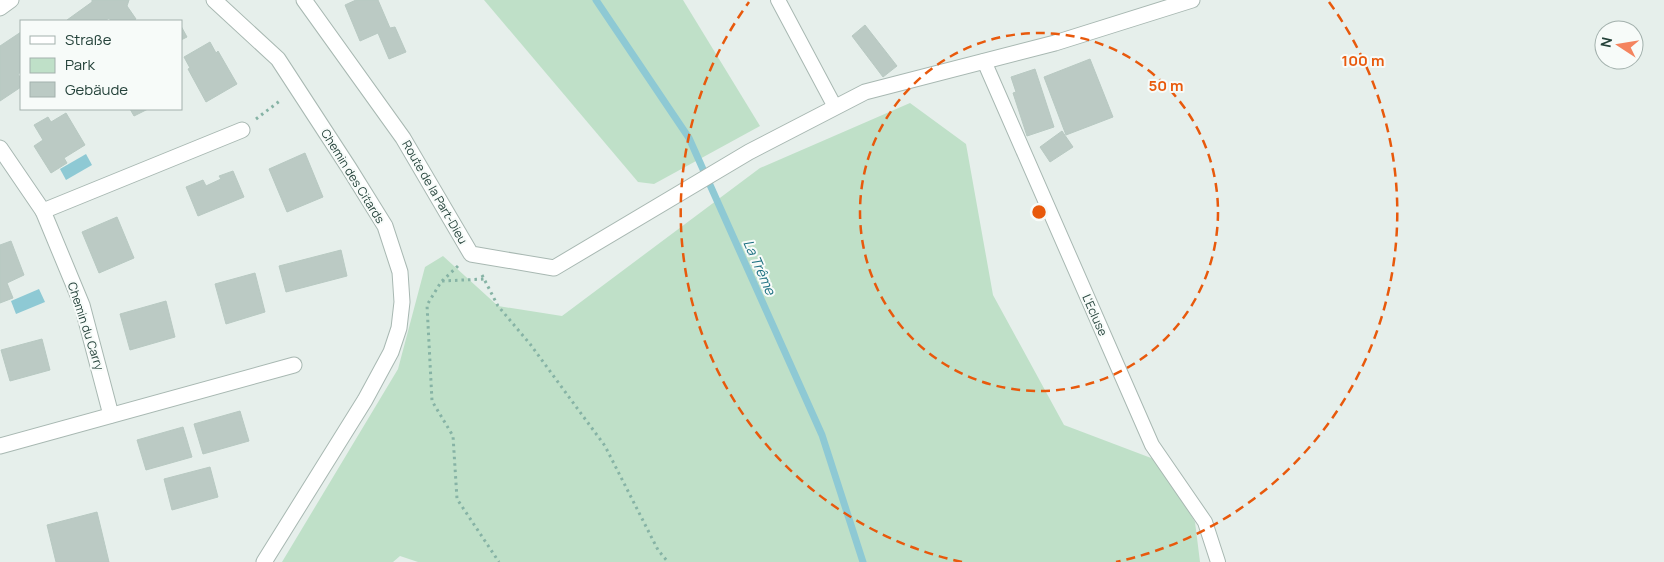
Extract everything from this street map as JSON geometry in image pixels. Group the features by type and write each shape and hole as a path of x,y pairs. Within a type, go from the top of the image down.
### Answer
{"street":[{"path":"0,8 11,0"},
{"name":"Chemin des Citards","path":"214,0 278,59 385,226 400,272 402,302 399,328 391,352 365,400 264,562"},
{"name":"Route de la Part-Dieu","path":"304,0 403,138 471,254 554,268 749,152 865,92 1055,43 1192,0"},
{"path":"43,211 242,130"},
{"name":"Chemin du Carry","path":"0,148 43,211 82,305 111,415"},
{"path":"0,446 294,365"}],"lane":[{"path":"778,0 835,107"},
{"name":"L'Ecluse","path":"984,62 1152,445 1205,522 1218,562"}],"path":[{"path":"242,130 297,89"},
{"path":"499,562 457,499 453,436 432,401 427,305 441,282 471,254 498,306 530,344 605,446 658,550 668,562"},
{"path":"441,282 484,279"}],"green space":[{"path":"484,0 683,0 760,126 654,184 638,182"},
{"path":"910,103 966,144 993,295 1064,425 1159,461 1195,522 1200,562 418,562 400,556 393,562 282,562 398,369 425,267 443,256 498,306 562,316 760,168"}],"water":[{"path":"86,154 92,165 66,180 60,169"},
{"path":"39,289 45,302 16,314 11,301"}],"building":[{"path":"92,0 129,0 127,6 136,19 67,20 92,2"},
{"path":"356,0 378,0 390,28 395,27 406,52 389,59 378,33 360,41 345,5"},
{"path":"865,25 897,66 883,77 852,36"},
{"path":"182,28 187,37 182,40"},
{"path":"20,33 20,73 18,74 20,88 0,101 0,46"},
{"path":"210,42 216,53 218,51 237,84 206,102 188,69 190,68 184,57"},
{"path":"1090,59 1113,117 1066,135 1044,77"},
{"path":"1035,69 1054,127 1027,136 1013,93 1016,92 1011,77"},
{"path":"131,110 146,110 134,116"},
{"path":"66,113 85,145 64,158 67,163 51,173 34,146 43,140 34,125 48,117 51,122"},
{"path":"1062,131 1073,147 1050,162 1040,147"},
{"path":"305,153 323,197 287,212 269,169"},
{"path":"233,171 244,197 198,216 186,187 203,180 206,186 221,179 219,176"},
{"path":"117,217 134,258 99,273 82,232"},
{"path":"11,241 24,275 7,283 13,298 0,303 0,245"},
{"path":"341,250 347,276 286,292 279,266"},
{"path":"255,273 265,312 226,324 215,284"},
{"path":"166,301 175,337 130,350 120,314"},
{"path":"42,339 50,370 10,381 1,350"},
{"path":"240,411 249,441 203,454 194,424"},
{"path":"183,427 192,457 146,470 137,440"},
{"path":"210,467 218,497 172,510 164,479"},
{"path":"97,512 109,562 56,562 47,525"}],"waterway":[{"name":"La Trême","path":"596,0 689,138 822,435 863,562"}]}
